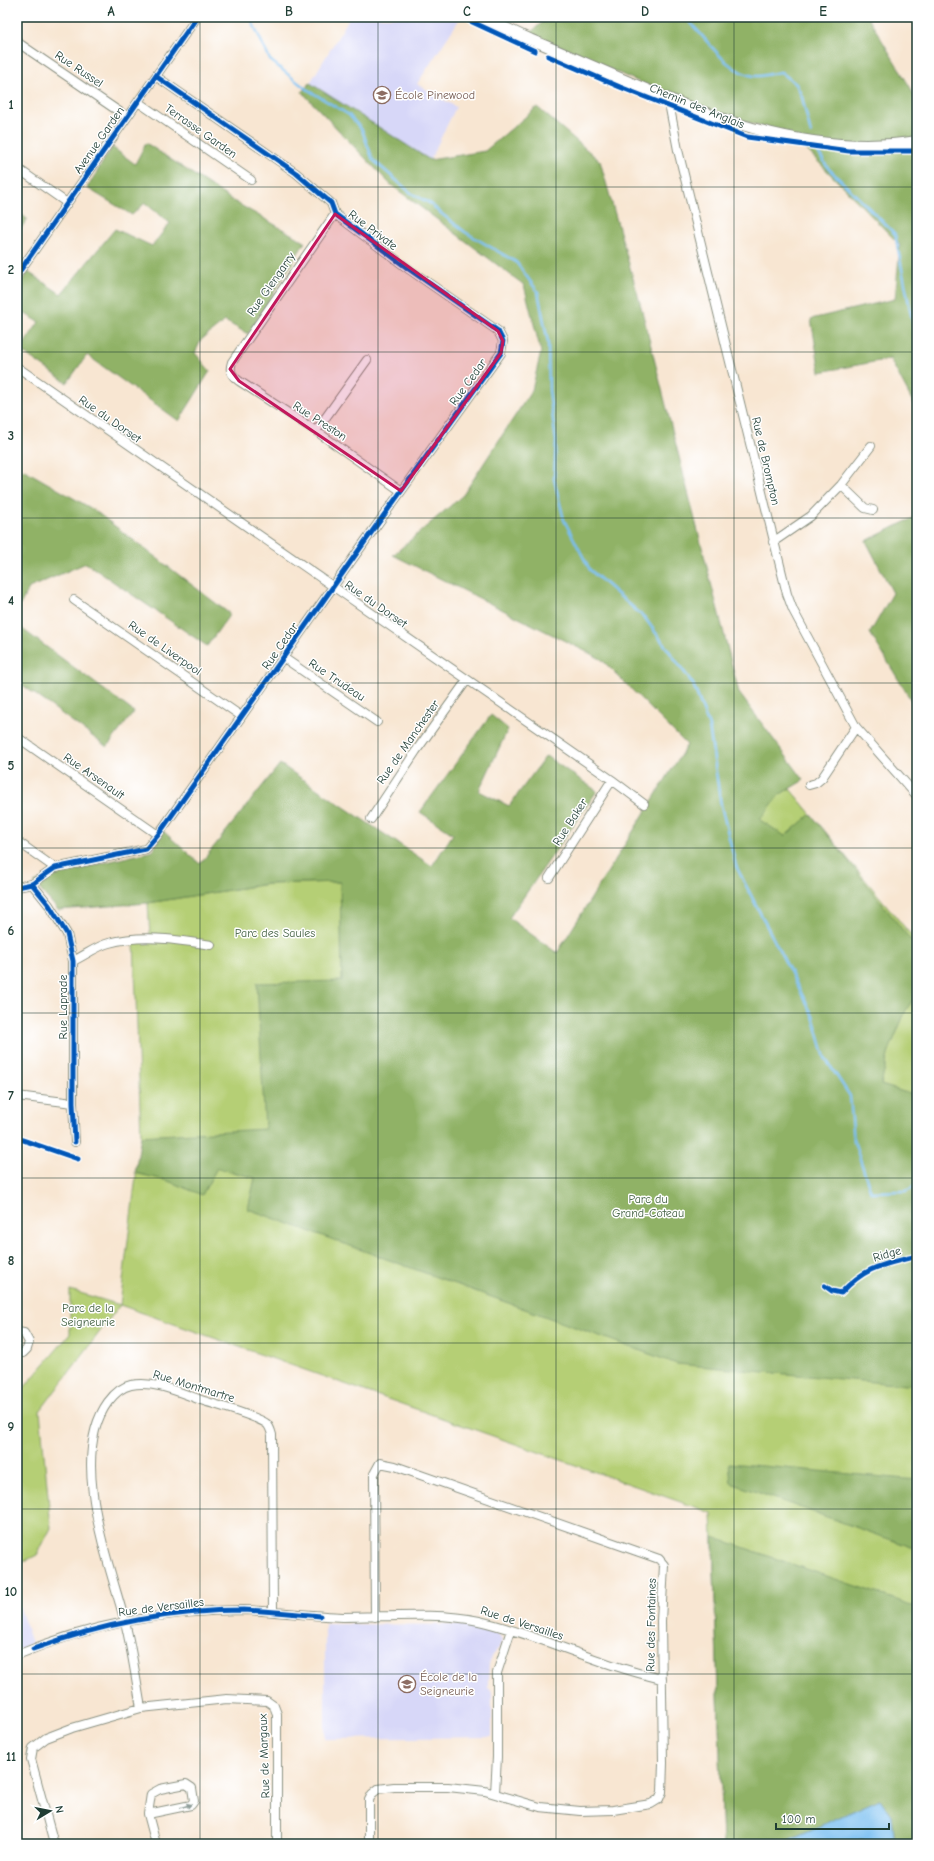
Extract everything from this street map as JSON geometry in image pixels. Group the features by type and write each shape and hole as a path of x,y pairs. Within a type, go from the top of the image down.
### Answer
{"street":[{"name":"Avenue Garden","path":"17,275 198,17"},
{"name":"Chemin des Anglais","path":"480,17 493,19 668,98 752,128 798,138 850,145 892,145 917,141"},
{"name":"Rue Russel","path":"17,42 127,117"},
{"name":"Rue Private","path":"157,77 296,173 331,203 335,214 410,270 498,331 503,341"},
{"name":"Rue de Brompton","path":"668,98 678,150 787,594 793,610 856,727 917,796"},
{"name":"Terrasse Garden","path":"138,102 251,180"},
{"path":"17,168 67,203"},
{"name":"Rue Glengarry","path":"230,369 236,356 335,214"},
{"name":"Rue Cedar","path":"17,887 32,884 55,868 146,849 158,835 401,491 502,353 503,341"},
{"path":"316,431 367,360"},
{"name":"Rue du Dorset","path":"17,367 612,780 644,804"},
{"name":"Rue Preston","path":"230,369 231,373 239,381 316,431 401,491"},
{"path":"773,542 811,516 841,485 871,446"},
{"path":"841,485 865,508 872,510"},
{"name":"Rue de Liverpool","path":"74,600 241,716"},
{"name":"Rue Trudeau","path":"284,658 377,722"},
{"name":"Rue de Manchester","path":"371,819 416,751 467,680"},
{"path":"810,785 816,783 822,778 856,727"},
{"name":"Rue Arsenault","path":"17,737 158,835"},
{"name":"Rue Baker","path":"549,878 612,780"},
{"path":"17,841 55,868"},
{"name":"Rue Laprade","path":"32,884 49,905 67,934 73,961 73,1103 76,1142"},
{"path":"73,961 109,943 136,939 160,938 211,945"},
{"path":"17,1096 73,1103"},
{"path":"17,1332 24,1333 29,1342 27,1349 23,1353 17,1353"},
{"name":"Rue Montmartre","path":"125,1622 97,1514 92,1484 90,1454 96,1425 102,1411 114,1394 129,1385 138,1384 150,1384 190,1396 248,1416 266,1424 270,1428 273,1496 272,1611"},
{"name":"Rue des Fontaines","path":"369,1844 369,1800 372,1794 378,1789 394,1787 448,1787 495,1793 540,1807 580,1811 613,1810 651,1804 659,1799 662,1785 661,1620 664,1565 659,1559 395,1466 380,1463 374,1474 375,1616"},
{"name":"Rue de Versailles","path":"17,1655 92,1629 161,1615 197,1612 272,1611 323,1616 469,1619 511,1630 632,1672 662,1679"},
{"path":"125,1622 141,1708"},
{"path":"495,1793 497,1673 511,1630"},
{"name":"Rue de Margaux","path":"54,1844 31,1760 33,1748 46,1738 72,1728 141,1708 227,1699 266,1700 274,1706 277,1714 277,1844"},
{"path":"148,1814 191,1805 194,1801 192,1788 186,1784 160,1789 151,1794 148,1814 156,1844"}],"highlighted area":[{"path":"335,214 498,331 503,341 501,353 401,491 239,381 230,369"}],"shaded area":[{"name":"École Pinewood","path":"350,17 453,17 459,20 417,84 456,107 430,160 310,83"},
{"path":"17,1599 32,1643 17,1650"},
{"name":"École de la Seigneurie","path":"325,1624 468,1625 498,1633 502,1641 499,1648 493,1654 489,1665 488,1681 488,1688 492,1694 492,1737 325,1739"}],"green space":[{"path":"548,17 868,17 910,87 917,102 917,410 890,359 820,372 811,319 895,299 900,245 795,138 676,98 529,34"},
{"name":"Parc du Grand-Coteau","path":"310,83 430,160 485,151 537,107 600,161 640,303 739,693 804,780 779,795 760,820 785,836 811,814 917,948 917,994 906,1010 889,1051 881,1085 917,1096 917,1386 677,1364 248,1209 255,1178 217,1168 202,1195 168,1181 135,1173 141,1136 265,1129 257,983 342,981 340,882 267,884 148,903 58,910 34,883 56,874 153,851 162,830 200,864 280,764 432,866 453,834 420,812 491,715 508,729 479,791 509,806 546,756 597,791 509,918 557,953 687,745 601,659 393,555 463,495 532,390 541,352 524,285 390,184 302,92"},
{"path":"146,143 235,202 305,242 248,334 225,321 201,340 195,353 210,371 179,421 87,355 67,383 20,350 39,322 17,309 17,288 28,272 61,294 115,229 152,246 170,223 145,203 132,215 87,188 112,147 135,164"},
{"path":"17,211 27,219 18,233 17,232"},
{"path":"23,469 94,510 230,614 207,646 86,563 29,588 17,611 17,477"},
{"path":"917,516 917,710 870,633 893,593 866,541"},
{"path":"17,625 134,712 107,747 17,681"},
{"name":"Parc du Grand-Coteau","path":"736,724 917,942 917,1844 723,1844 712,1513 120,1305 141,1136 134,942 150,936 148,903 267,884 340,882 432,867 557,953"},
{"name":"Parc de la Seigneurie","path":"70,1290 120,1305 40,1411 51,1528 37,1555 17,1565 17,1396 70,1334"},
{"path":"729,1463 917,1480 917,1549 731,1483"},
{"path":"713,1537 917,1607 917,1844 895,1844 892,1816 880,1799 779,1844 723,1844"}],"water":[{"path":"880,1799 892,1816 895,1844 878,1844 860,1840 847,1844 779,1844"}],"waterway":[{"path":"250,17 270,60 305,88 349,115 362,130 373,160 411,193 431,204 465,232 516,262 538,292 548,342 549,390 556,441 554,479 564,520 590,570 645,618 693,684 709,726 721,805 736,866 813,1016 825,1058 850,1096 854,1141 871,1192 906,1191 917,1185"},
{"path":"684,17 724,60 743,73 757,76 781,72 796,84 802,97 811,134"},
{"path":"818,152 828,168 895,234 917,344"}],"cycle path":[{"path":"17,275 197,17"},
{"path":"468,20 535,51"},
{"path":"548,56 620,87 747,137 849,151 917,151"},
{"path":"17,887 32,884 55,868 146,849 158,835 366,540 501,353 503,341 498,331 410,270 335,214 331,203 296,173 157,77"},
{"path":"32,884 49,905 67,934 73,961 73,1103 75,1142"},
{"path":"17,1138 78,1159"},
{"name":"Ridge","path":"825,1286 832,1291 841,1293 850,1284 867,1272 917,1256"},
{"path":"33,1649 84,1632 137,1620 163,1616 244,1610 320,1616"}],"place":[{"name":"École Pinewood","path":"382,95"},
{"name":"École de la Seigneurie","path":"407,1684"}],"park label":[{"name":"Parc des Saules","path":"275,933"}]}
